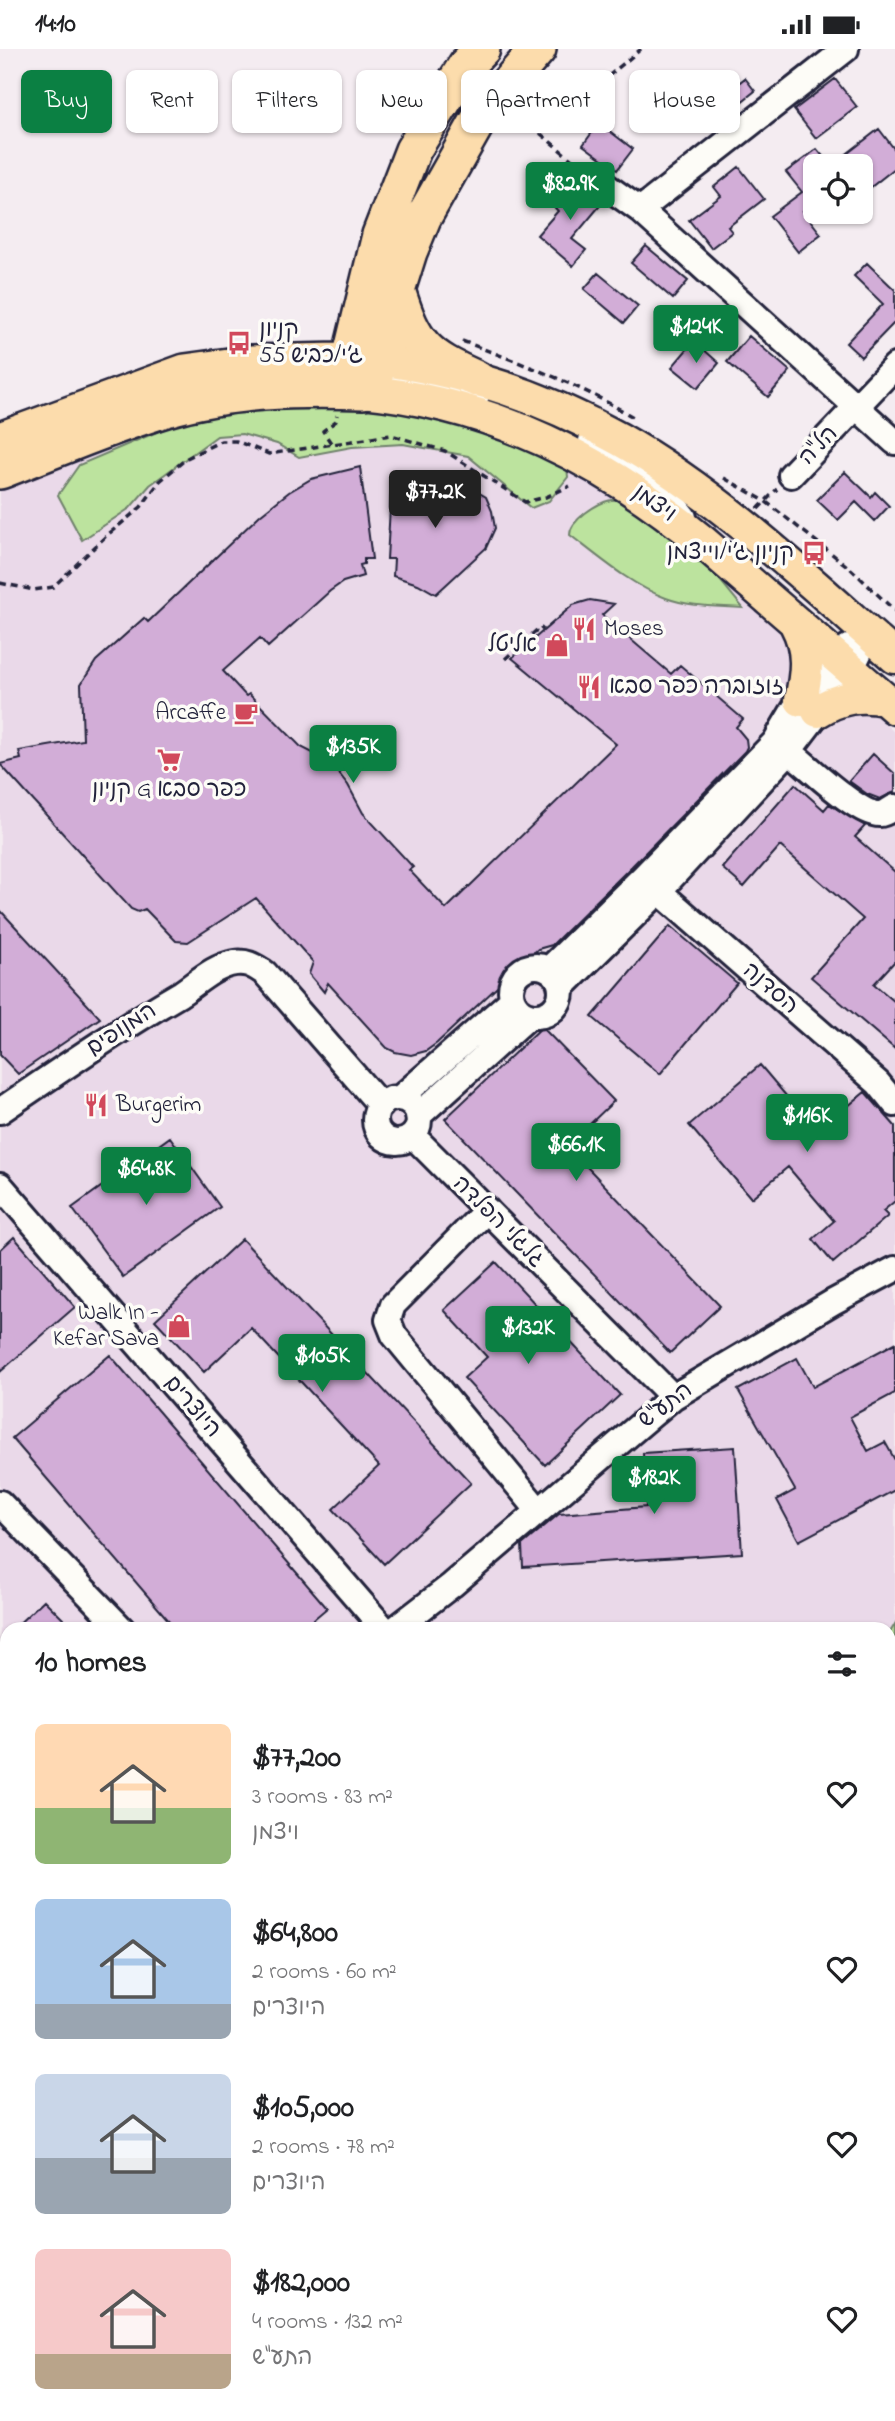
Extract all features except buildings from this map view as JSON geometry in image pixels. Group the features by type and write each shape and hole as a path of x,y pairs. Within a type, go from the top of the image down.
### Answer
{"highway":[{"path":"358,375 381,291 380,235 413,150 466,65 482,49"},
{"path":"290,361 321,342 356,307 381,291 409,252 423,218 483,112 535,64"},
{"path":"381,291 422,347 443,363 477,379"},
{"path":"0,440 185,372 290,361 358,375"},
{"path":"0,471 167,408 219,397 295,390 358,375"}],"main road":[{"name":"ויצמן","path":"358,375 477,379 554,407 620,439 693,488 743,527 895,657"},
{"name":"ויצמן","path":"358,375 401,395 442,403 540,438 620,480 674,518 890,703"},
{"path":"796,624 802,635 807,659 802,711 845,698 866,697 890,703"}],"street":[{"path":"640,210 846,49"},
{"path":"599,181 640,210 895,442"},
{"name":"הל\"ה","path":"791,475 895,366"},
{"path":"650,884 869,633"},
{"path":"555,979 789,751 802,711"},
{"path":"789,751 802,711"},
{"path":"789,751 825,779 831,788 867,812 882,815 895,807"},
{"name":"הסדנה","path":"650,884 878,1083 895,1104"},
{"name":"המנופים","path":"0,1111 136,1019 213,971 234,963 249,963 265,973 390,1102"},
{"path":"534,965 555,979 561,996 552,1010 537,1016 520,1008 511,984 520,971 534,965"},
{"path":"520,1008 399,1142 380,1133 375,1119 390,1102 520,1008"},
{"path":"390,1102 412,1104 415,1126"},
{"name":"גלגלי הפלדה","path":"415,1126 487,1210 673,1397"},
{"name":"היוצרים","path":"0,1185 378,1622"},
{"path":"487,1210 393,1305 388,1320 394,1335 539,1511"},
{"name":"התע\"ש","path":"404,1622 452,1585 673,1397 833,1302 895,1269"},
{"path":"0,1503 115,1622"}],"path":[{"path":"615,71 641,49"},
{"path":"542,133 599,181"},
{"path":"331,443 323,431 336,421 358,375"},
{"path":"0,583 34,590 53,587 141,507 160,481 187,459 221,441 236,441 269,454 391,435 445,451 526,502 547,497 570,486"},
{"name":"הל\"ה","path":"743,527 791,475"},
{"path":"505,659 540,627 543,630"}],"shaded area":[{"path":"487,427 602,480 700,549 895,733 895,1622 0,1622 0,488 56,464 164,432"}],"green space":[{"path":"350,402 431,411 566,457 568,477 549,501 531,508 468,456 403,444 352,447 299,457 277,444 242,434 217,436 150,485 130,508 82,540 58,495 79,465 178,423 275,404"},
{"path":"629,499 697,552 743,608 694,605 653,593 604,562 570,535 574,524 592,508 611,500"}],"place":[{"name":"קניון ג׳י/כביש 55","path":"239,343"},
{"name":"קניון ג׳י/וייצמן","path":"814,553"},
{"name":"Moses","path":"584,629"},
{"name":"אליטל","path":"557,645"},
{"name":"זוזוברה כפר סבא","path":"589,687"},
{"name":"Arcaffe","path":"246,713"},
{"name":"קניון G כפר סבא","path":"169,760"},
{"name":"Burgerim","path":"96,1105"},
{"name":"Walk In - Kefar Sava","path":"179,1326"}]}
